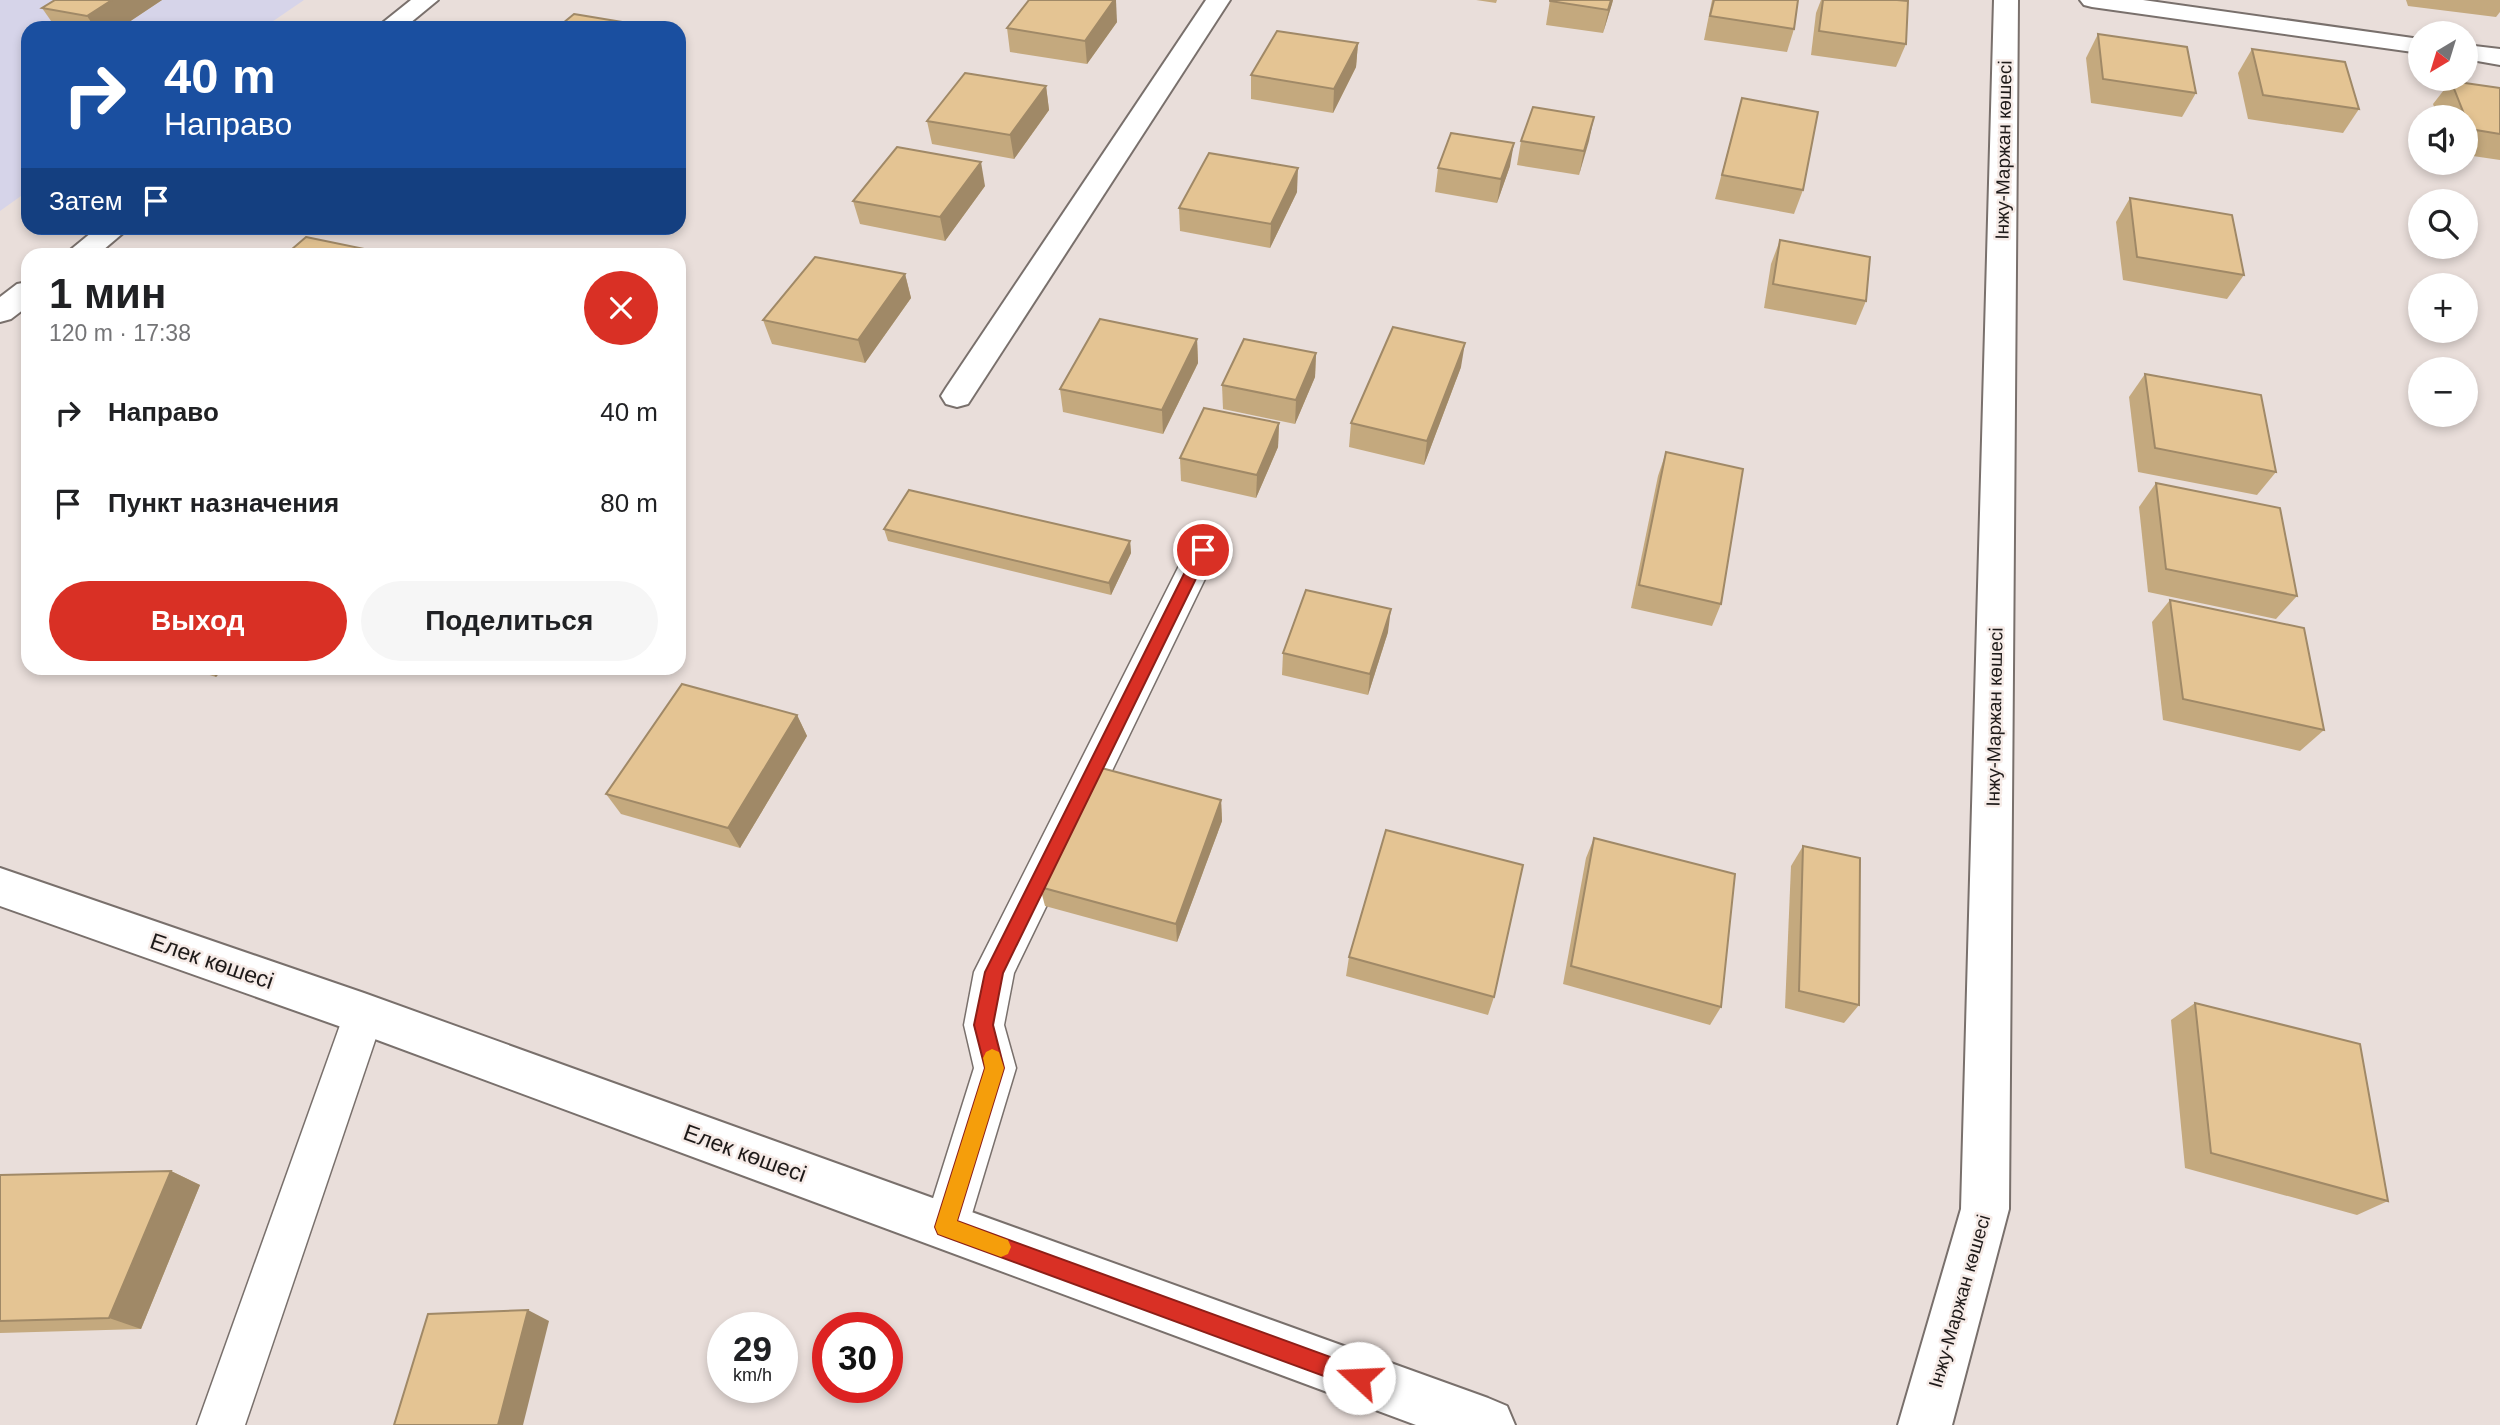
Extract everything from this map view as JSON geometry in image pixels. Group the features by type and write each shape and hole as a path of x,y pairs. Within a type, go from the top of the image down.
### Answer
{"street":[{"path":"398,21 426,0"},
{"path":"957,396 1218,0"},
{"name":"Інжу-Маржан көшесі","path":"1924,1425 1985,1209 2006,0"},
{"path":"2092,0 2408,44"},
{"path":"2478,54 2500,57"},
{"path":"88,248 106,235"},
{"path":"0,312 21,296"},
{"name":"Елек көшесі","path":"0,887 364,1014 1488,1425"}],"lane":[{"path":"946,1227 995,1068 984,1025 994,972 1203,550"},
{"path":"221,1425 364,1014"}],"shaded area":[{"path":"0,0 304,0 273,21 21,21 21,196 0,211"}],"building":[{"path":"55,0 112,0 87,16 42,8"},
{"path":"1029,0 1114,0 1085,41 1007,28"},
{"path":"1550,0 1611,0 1608,10"},
{"path":"1714,0 1798,0 1794,29 1710,16"},
{"path":"1823,0 1908,1 1906,44 1819,31"},
{"path":"574,14 616,21 566,21"},
{"path":"1277,31 1358,43 1334,89 1251,75"},
{"path":"2098,34 2187,47 2196,93 2103,79"},
{"path":"2252,49 2345,62 2359,109 2263,95"},
{"path":"965,73 1046,86 1010,135 927,121"},
{"path":"2478,85 2500,88 2500,134 2478,130 2478,105 2460,105 2455,91 2478,91"},
{"path":"1742,98 1818,112 1803,190 1722,175"},
{"path":"1533,107 1594,117 1584,151 1521,141"},
{"path":"1451,133 1514,143 1501,179 1438,168"},
{"path":"897,147 981,162 940,217 853,201"},
{"path":"1209,153 1298,168 1271,224 1179,208"},
{"path":"2130,198 2232,215 2244,275 2137,257"},
{"path":"306,237 360,248 293,248"},
{"path":"1780,240 1870,257 1866,301 1773,284"},
{"path":"815,257 905,274 858,340 763,320"},
{"path":"1100,319 1197,339 1162,410 1060,389"},
{"path":"1393,327 1465,343 1427,441 1351,423"},
{"path":"1244,339 1316,353 1296,400 1222,385"},
{"path":"2145,374 2261,395 2276,472 2155,448"},
{"path":"1204,408 1279,423 1257,475 1180,458"},
{"path":"1666,452 1743,469 1721,604 1639,585"},
{"path":"2156,483 2280,508 2297,596 2166,569"},
{"path":"909,490 1130,541 1109,583 884,529"},
{"path":"1306,590 1391,609 1370,674 1283,653"},
{"path":"2170,600 2304,628 2324,730 2183,699"},
{"path":"682,684 797,715 728,828 606,794"},
{"path":"1094,766 1221,800 1176,924 1040,887"},
{"path":"1386,830 1523,865 1494,997 1349,957"},
{"path":"1594,838 1735,874 1721,1007 1571,966"},
{"path":"1803,846 1860,858 1859,1005 1799,991"},
{"path":"2195,1003 2360,1044 2388,1201 2211,1153"},
{"path":"171,1171 109,1318 0,1321 0,1175"},
{"path":"528,1310 498,1425 394,1425 428,1314"}],"slow traffic":[{"path":"992,1058 995,1068 946,1227 1001,1247"}],"route":[{"path":"1203,550 994,972 984,1025 995,1068 946,1227 1359,1378"}]}
